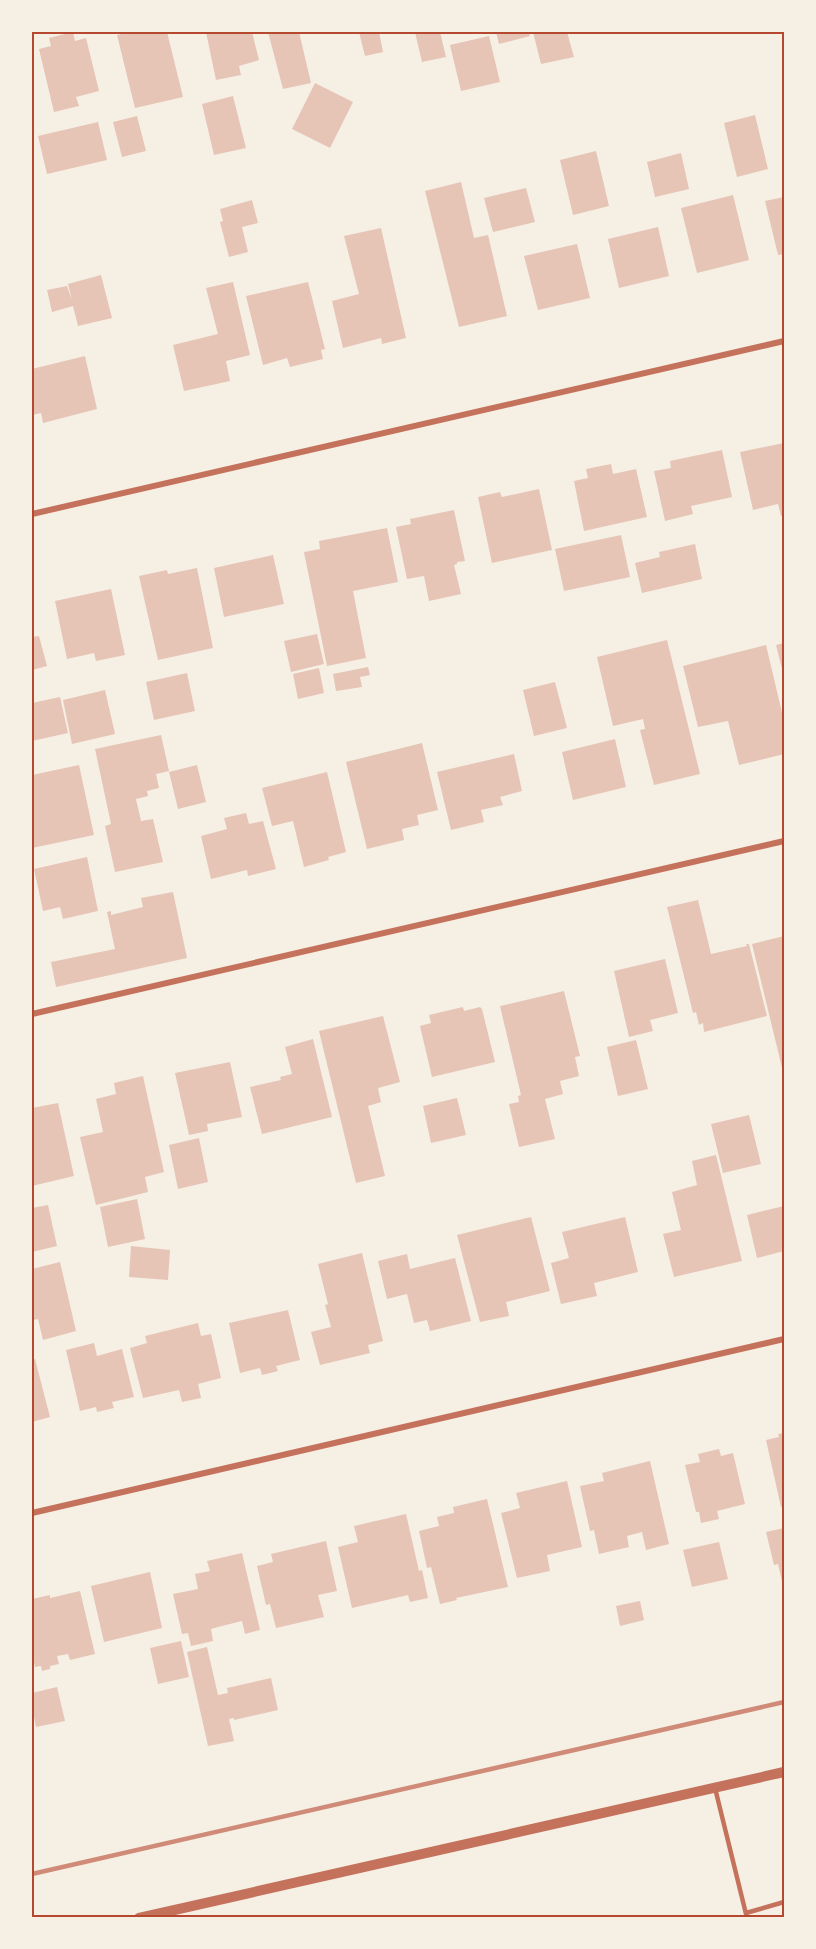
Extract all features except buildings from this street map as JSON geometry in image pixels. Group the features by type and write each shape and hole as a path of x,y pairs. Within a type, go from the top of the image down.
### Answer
{"street":[{"path":"32,514 784,341"},
{"path":"32,1014 784,841"},
{"path":"32,1513 784,1339"},
{"path":"139,1917 784,1772"}],"lane":[{"path":"715,1788 746,1915 784,1902"}],"railway":[{"path":"32,1874 784,1702"}]}
